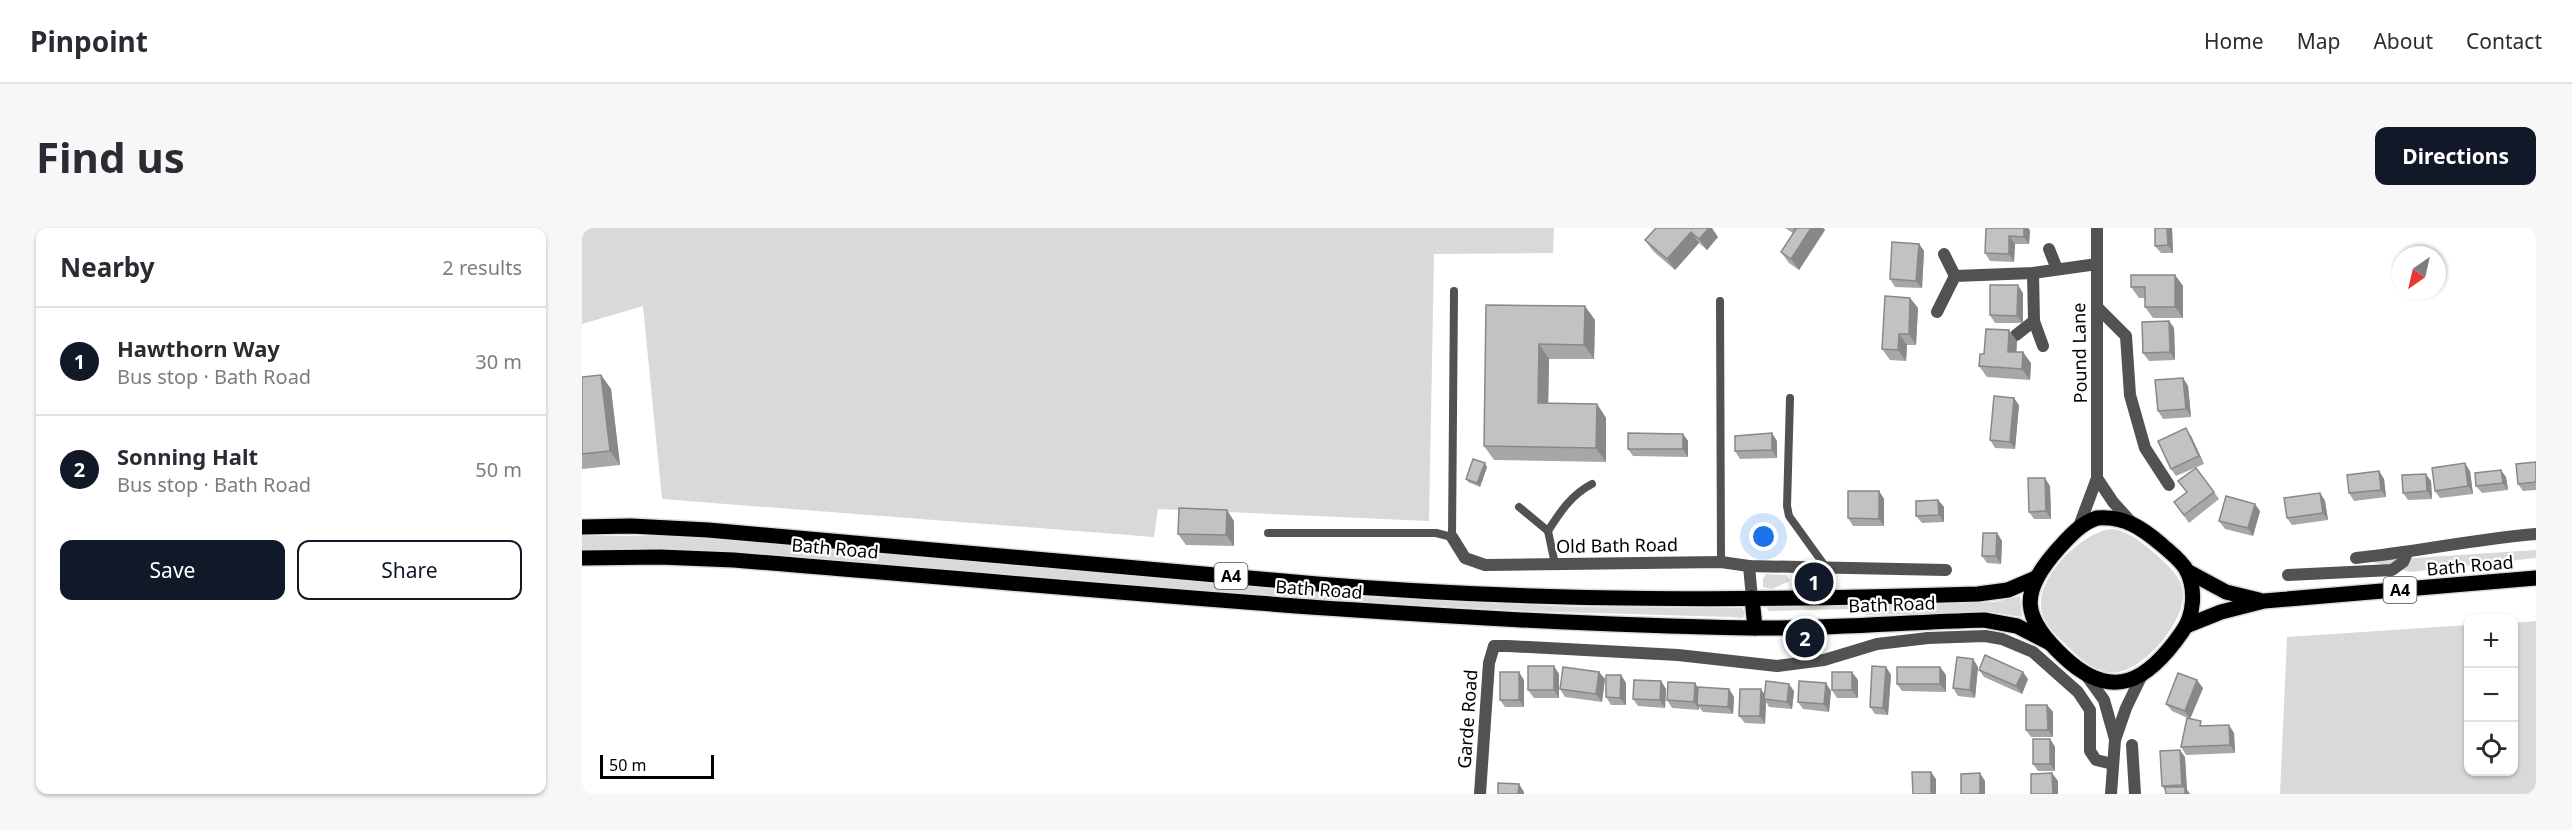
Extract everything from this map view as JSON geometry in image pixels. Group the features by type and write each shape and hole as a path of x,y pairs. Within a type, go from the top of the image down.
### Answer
{"main road":[{"path":"2097,518 2113,518 2132,523 2172,554 2187,571 2193,595 2186,626 2142,675 2116,682 2086,675 2050,643 2035,624 2030,609 2031,593 2036,578 2050,558 2078,530 2097,518"},
{"name":"Bath Road","path":"582,527 631,526 697,529 830,539 1394,591 1558,597 1752,598 1990,594 2008,590 2036,578"},
{"name":"Bath Road","path":"582,558 660,557 734,560 1196,600 1614,624 1755,628 1984,620 2017,626 2050,643"},
{"name":"Bath Road","path":"2187,571 2226,592 2264,601"},
{"name":"Bath Road","path":"2186,626 2221,612 2264,601 2536,578"},
{"path":"1752,598 1755,628"}],"street":[{"name":"Pound Lane","path":"2078,530 2097,478 2097,228"},
{"path":"2049,249 2057,269"},
{"path":"1944,254 1955,276"},
{"path":"1955,276 2033,273 2097,264"},
{"path":"2033,273 2034,321 2043,346"},
{"path":"1937,312 1955,276"},
{"path":"2097,307 2126,336 2130,395 2145,448 2169,485"},
{"path":"2016,335 2034,321"},
{"path":"2097,478 2113,502 2132,523"},
{"path":"2355,558 2407,553 2501,537 2536,534"},
{"name":"Old Bath Road","path":"1452,537 1465,558 1485,565 1721,562 1749,566 1946,570"},
{"path":"2288,575 2392,570 2403,562 2407,553"},
{"path":"1749,566 1752,598"},
{"name":"Garde Road","path":"1480,794 1489,663 1494,646 1678,655 1777,666 1824,660 1877,644 1928,638 1985,636 2002,639 2033,652 2078,692 2090,710 2090,751 2096,760 2113,764"},
{"path":"2086,675 2104,700 2115,740"},
{"path":"2111,794 2115,740 2126,708 2142,675"},
{"path":"2132,745 2135,794"}],"lane":[{"path":"1268,534 1436,533 1452,537 1454,291"},
{"path":"1720,301 1721,562"},
{"path":"1790,398 1787,506 1789,516 1825,566"},
{"path":"1548,531 1568,502 1592,484"},
{"path":"1519,507 1548,531 1555,564"}],"shaded area":[{"path":"582,228 1554,228 1553,253 1434,254 1429,521 1158,509 1154,537 662,499 643,306 582,324"},
{"path":"2112,529 2134,537 2162,560 2180,581 2183,594 2182,606 2168,633 2145,658 2119,672 2099,670 2073,652 2050,628 2042,612 2041,603 2048,579 2066,556 2089,537"},
{"path":"582,536 665,536 737,540 1361,597 1576,607 1742,608 1745,612 1743,618 1525,611 1304,599 1128,586 731,552 657,549 582,552"},
{"path":"2536,550 2536,558 2410,572 2368,561"},
{"path":"1766,574 1787,575 1790,581 1772,589 1763,587"},
{"path":"2020,596 2022,617 1990,612 1867,615 1857,609 1768,611 1767,607 1995,602"},
{"path":"2536,621 2536,794 2280,794 2287,637 2464,625 2464,776 2518,776 2518,623"}],"building":[{"path":"1656,228 1709,228 1699,239 1691,232 1667,259 1645,240"},
{"path":"1794,228 1811,228 1791,259 1781,252 1796,229"},
{"path":"1986,228 2024,228 2024,237 2009,236 2009,254 1985,253"},
{"path":"2155,228 2167,228 2168,245 2155,246"},
{"path":"1892,242 1919,244 1916,281 1890,279"},
{"path":"2131,275 2175,275 2175,307 2145,307 2145,287 2131,287"},
{"path":"1990,285 2018,285 2017,316 1990,315"},
{"path":"1885,296 1910,298 1909,334 1899,334 1898,350 1882,349"},
{"path":"1486,305 1585,306 1584,345 1539,344 1538,403 1597,404 1596,448 1484,446"},
{"path":"2169,321 2170,352 2143,353 2142,322"},
{"path":"1986,329 2009,330 2008,352 2023,352 2022,369 1979,366 1980,354 1984,354"},
{"path":"601,375 610,451 582,454 582,377"},
{"path":"2183,378 2186,409 2158,411 2155,380"},
{"path":"1994,396 2014,398 2010,442 1990,440"},
{"path":"2186,428 2199,456 2171,469 2158,441"},
{"path":"1628,433 1683,434 1683,449 1628,449"},
{"path":"1772,433 1772,450 1735,451 1735,436"},
{"path":"1473,459 1485,463 1477,483 1466,479"},
{"path":"2536,462 2536,482 2518,484 2516,464"},
{"path":"2465,463 2468,486 2435,491 2432,468"},
{"path":"2196,468 2214,492 2184,515 2174,502 2187,492 2178,481"},
{"path":"2501,470 2503,483 2476,486 2475,473"},
{"path":"2379,471 2381,490 2349,493 2347,475"},
{"path":"2426,474 2427,491 2403,493 2402,475"},
{"path":"2028,478 2045,478 2046,511 2029,512"},
{"path":"1848,491 1879,491 1879,519 1848,518"},
{"path":"2320,493 2323,513 2287,518 2284,498"},
{"path":"2226,496 2255,504 2248,528 2219,521"},
{"path":"1938,500 1939,515 1916,516 1916,501"},
{"path":"1179,508 1227,510 1226,535 1178,534"},
{"path":"1983,533 1997,533 1996,556 1982,556"},
{"path":"1985,655 2023,672 2016,686 1979,670"},
{"path":"1957,657 1973,659 1970,690 1953,688"},
{"path":"1528,666 1554,666 1554,690 1528,690"},
{"path":"1872,666 1886,667 1883,708 1870,707"},
{"path":"1563,667 1599,672 1596,694 1560,689"},
{"path":"1897,667 1940,667 1940,684 1897,684"},
{"path":"1500,672 1519,672 1519,700 1500,700"},
{"path":"1832,672 1852,672 1852,690 1832,690"},
{"path":"2178,673 2197,680 2185,711 2166,704"},
{"path":"1606,675 1621,675 1620,698 1606,697"},
{"path":"1634,680 1661,681 1660,700 1633,699"},
{"path":"1766,681 1789,684 1787,702 1764,699"},
{"path":"1799,681 1826,683 1824,704 1798,702"},
{"path":"1668,682 1695,683 1694,702 1667,700"},
{"path":"1698,687 1729,689 1728,707 1697,705"},
{"path":"1740,689 1761,689 1760,716 1739,716"},
{"path":"2026,705 2047,705 2048,730 2026,730"},
{"path":"2187,718 2201,721 2200,726 2229,725 2230,745 2181,747"},
{"path":"2033,739 2050,739 2050,764 2033,764"},
{"path":"2180,750 2182,785 2162,786 2160,751"},
{"path":"1912,772 1931,772 1931,794 1913,794"},
{"path":"1980,773 1980,794 1961,794 1961,774"},
{"path":"2052,773 2053,794 2031,794 2031,774"},
{"path":"1498,783 1519,784 1518,794 1498,794"},
{"path":"2165,787 2185,787 2185,794 2166,794"}],"place":[{"name":"Hawthorn Way","path":"1814,582"},
{"name":"Sonning Halt","path":"1805,638"}]}
